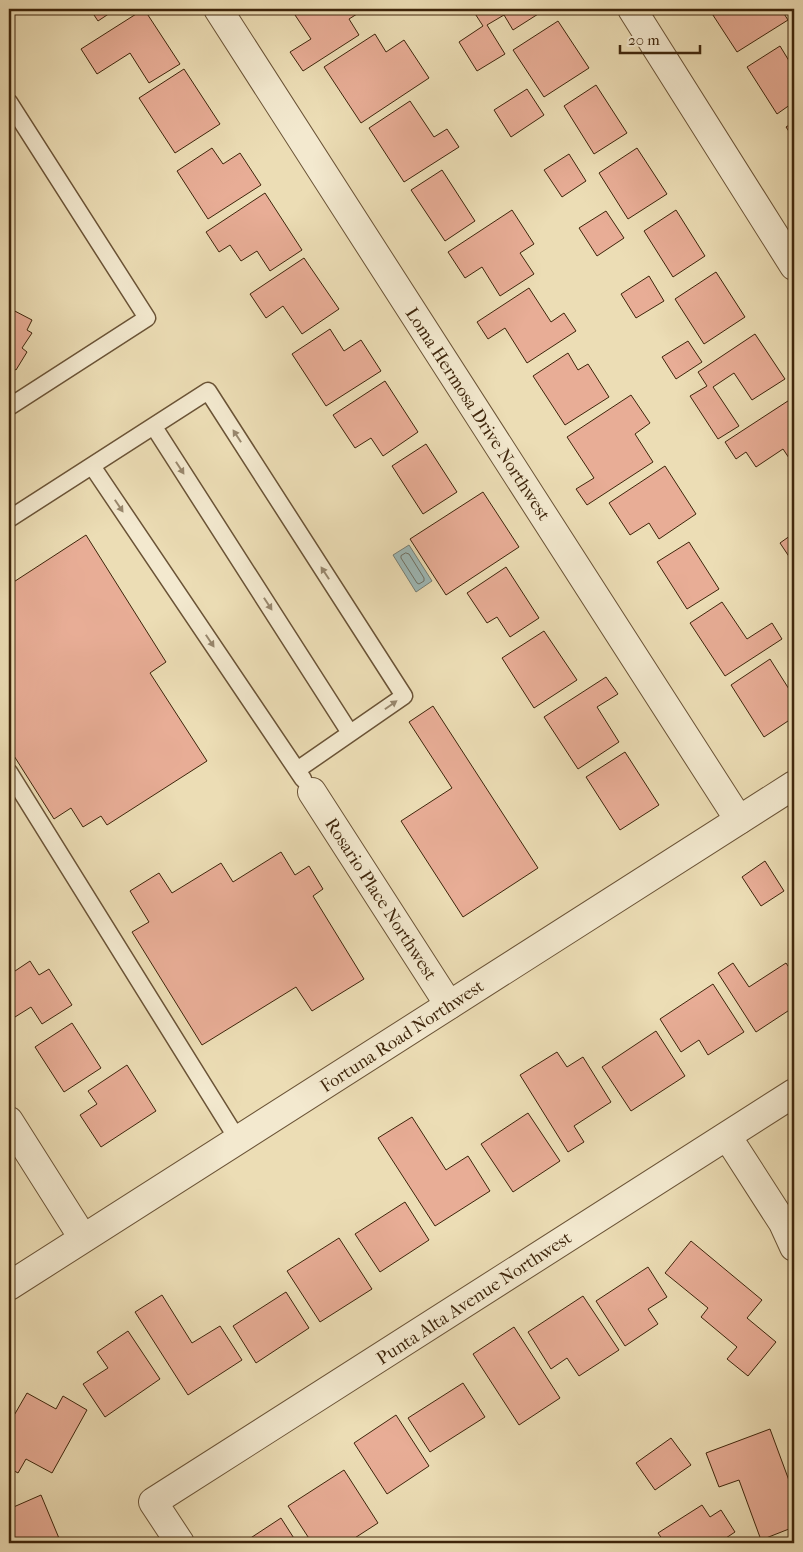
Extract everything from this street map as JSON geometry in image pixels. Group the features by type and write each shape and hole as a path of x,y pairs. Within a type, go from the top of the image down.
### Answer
{"street":[{"name":"Loma Hermosa Drive Northwest","path":"218,9 739,820"},
{"path":"632,9 794,266"},
{"name":"Fortuna Road Northwest","path":"9,1286 794,785"},
{"name":"Rosario Place Northwest","path":"312,792 449,1006"},
{"name":"Punta Alta Avenue Northwest","path":"180,1543 153,1502 794,1093"},
{"path":"9,1121 83,1238"},
{"path":"727,1136 784,1223 794,1247"}],"lane":[{"path":"9,102 147,318 9,407"},
{"path":"9,519 208,392 404,696 297,770"},
{"path":"154,426 350,732"},
{"path":"92,466 312,792"},
{"path":"9,772 238,1140"}],"water":[{"path":"409,545 432,581 416,592 393,555"}],"building":[{"path":"90,9 116,9 98,21"},
{"path":"144,9 180,64 149,83 130,53 97,74 81,49"},
{"path":"291,9 365,9 349,19 359,35 303,71 290,52 311,39"},
{"path":"472,9 546,9 513,30 504,15 487,25 505,54 477,71 459,42 483,26"},
{"path":"709,9 781,9 788,20 737,52"},
{"path":"558,21 589,68 544,97 513,50"},
{"path":"375,34 386,52 404,40 429,78 361,123 324,67"},
{"path":"780,46 794,69 794,102 777,114 747,67"},
{"path":"184,69 220,124 175,153 139,98"},
{"path":"596,85 627,133 594,154 564,106"},
{"path":"527,89 544,115 511,137 494,110"},
{"path":"410,101 434,137 447,129 459,147 404,182 369,128"},
{"path":"794,122 794,139 786,127"},
{"path":"212,148 223,164 240,153 261,185 208,219 177,171"},
{"path":"637,148 667,194 628,219 599,173"},
{"path":"569,154 586,181 562,197 544,170"},
{"path":"442,170 475,221 445,241 411,190"},
{"path":"265,193 302,250 270,271 257,251 241,261 230,245 219,252 206,232"},
{"path":"512,210 534,244 520,253 534,274 500,296 482,267 465,278 448,252"},
{"path":"676,210 705,256 673,277 644,231"},
{"path":"606,211 624,238 597,256 579,228"},
{"path":"304,258 339,309 302,334 283,306 266,318 250,294"},
{"path":"716,272 745,317 704,344 675,299"},
{"path":"649,276 664,301 636,318 621,294"},
{"path":"529,288 551,322 564,313 576,331 527,363 505,328 488,339 477,322"},
{"path":"9,308 32,320 27,330 32,333 22,348 27,352 16,370 9,366"},
{"path":"330,329 344,351 361,340 381,371 326,406 292,354"},
{"path":"755,334 785,379 752,400 734,373 713,387 739,426 718,439 690,396 707,386 698,372"},
{"path":"688,341 702,362 676,379 662,357"},
{"path":"568,353 578,370 588,364 609,397 565,425 533,376"},
{"path":"385,381 418,432 383,456 371,438 355,448 333,415"},
{"path":"631,395 650,423 635,434 653,462 587,505 576,489 594,478 567,437"},
{"path":"794,397 794,464 783,449 756,467 746,452 736,459 725,442"},
{"path":"426,444 457,492 423,514 392,466"},
{"path":"665,466 696,514 659,539 649,523 630,535 609,503"},
{"path":"483,492 519,547 446,595 410,539"},
{"path":"794,533 794,564 780,543"},
{"path":"86,535 166,662 150,673 207,761 107,825 101,816 83,827 71,808 54,819 9,748 9,585"},
{"path":"689,542 719,589 687,609 657,562"},
{"path":"506,567 539,618 510,637 497,617 487,623 467,593"},
{"path":"722,602 747,639 772,623 782,639 725,676 690,623"},
{"path":"544,631 577,680 534,708 502,658"},
{"path":"770,659 794,697 794,717 764,737 731,685"},
{"path":"606,677 618,694 597,707 619,742 578,769 544,717"},
{"path":"433,706 538,868 463,917 401,821 452,788 409,722"},
{"path":"625,752 659,805 620,830 586,777"},
{"path":"281,852 295,875 309,866 323,889 313,896 364,979 312,1011 296,987 202,1045 132,932 149,922 130,891 159,873 172,893 221,863 233,882"},
{"path":"765,861 784,891 761,906 742,877"},
{"path":"30,961 39,975 49,969 72,1005 42,1024 31,1007 15,1017 9,1007 9,975"},
{"path":"733,963 749,987 786,963 794,975 794,1007 756,1032 718,973"},
{"path":"713,984 744,1032 708,1055 699,1040 681,1052 660,1019"},
{"path":"72,1023 101,1068 64,1092 35,1047"},
{"path":"656,1031 685,1076 631,1111 602,1067"},
{"path":"557,1052 567,1067 583,1057 611,1102 574,1126 584,1142 568,1152 520,1075"},
{"path":"127,1065 156,1111 101,1147 80,1115 97,1104 88,1091"},
{"path":"528,1113 560,1161 513,1192 481,1144"},
{"path":"412,1117 446,1170 468,1156 490,1191 435,1226 378,1138"},
{"path":"405,1202 429,1240 380,1272 355,1234"},
{"path":"339,1238 372,1289 320,1322 287,1271"},
{"path":"691,1241 762,1300 747,1318 776,1342 748,1376 727,1359 737,1347 701,1317 708,1308 665,1273"},
{"path":"648,1267 667,1297 648,1309 658,1324 625,1346 596,1301"},
{"path":"286,1292 309,1328 256,1363 233,1326"},
{"path":"162,1295 192,1343 220,1326 242,1360 188,1395 135,1312"},
{"path":"583,1296 619,1350 579,1376 567,1358 551,1369 528,1332"},
{"path":"514,1327 560,1398 519,1425 473,1354"},
{"path":"128,1331 160,1379 105,1417 83,1384 108,1368 97,1352"},
{"path":"463,1383 485,1417 430,1452 408,1418"},
{"path":"27,1393 56,1409 63,1396 87,1410 52,1473 26,1459 18,1473 9,1468 9,1424"},
{"path":"396,1415 429,1466 387,1494 354,1443"},
{"path":"770,1429 794,1494 794,1527 761,1540 739,1480 719,1487 706,1453"},
{"path":"671,1438 691,1465 655,1490 636,1463"},
{"path":"344,1470 378,1523 347,1543 312,1543 288,1506"},
{"path":"41,1495 61,1543 9,1543 9,1509"},
{"path":"702,1505 710,1517 721,1510 735,1532 721,1543 665,1543 658,1533"},
{"path":"281,1518 297,1543 243,1543"}]}
